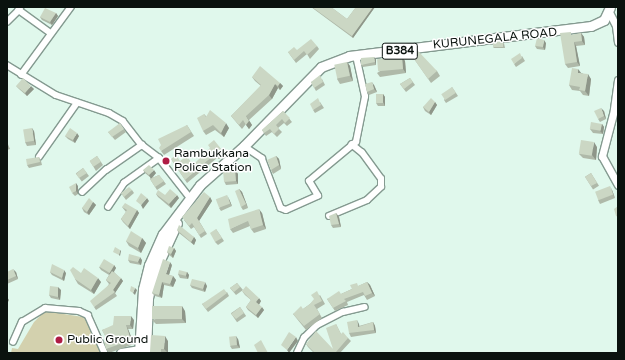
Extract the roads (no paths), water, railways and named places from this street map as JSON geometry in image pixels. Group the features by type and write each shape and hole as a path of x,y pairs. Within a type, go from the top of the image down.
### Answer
{"main road":[{"name":"KURUNEGALA ROAD","path":"143,351 142,299 149,265 163,234 191,199 221,167 244,146 321,67 356,56 495,36 556,32 596,24 604,20 610,9"},
{"path":"121,353 143,351"}],"street":[{"path":"21,75 71,7"},
{"path":"7,22 20,8 51,33"},
{"path":"610,9 616,26 618,42"},
{"path":"244,146 262,158 280,208 286,210 318,196 309,181 356,142 365,97 356,56"},
{"path":"7,66 56,95 109,113 123,121 142,145 159,158 191,199"},
{"path":"618,80 614,110 602,156 618,185"},
{"path":"40,157 76,103"},
{"path":"82,192 106,170 142,145"},
{"path":"329,216 367,200 381,187 381,179 362,153 352,145"},
{"path":"108,207 124,183 159,158"},
{"path":"297,353 304,338 317,325 343,312 364,307"},
{"path":"14,342 22,322 46,308 79,311 88,315 105,353"}],"place":[{"name":"Rambukkana Police Station","path":"166,161"},
{"name":"Public Ground","path":"59,340"}]}
